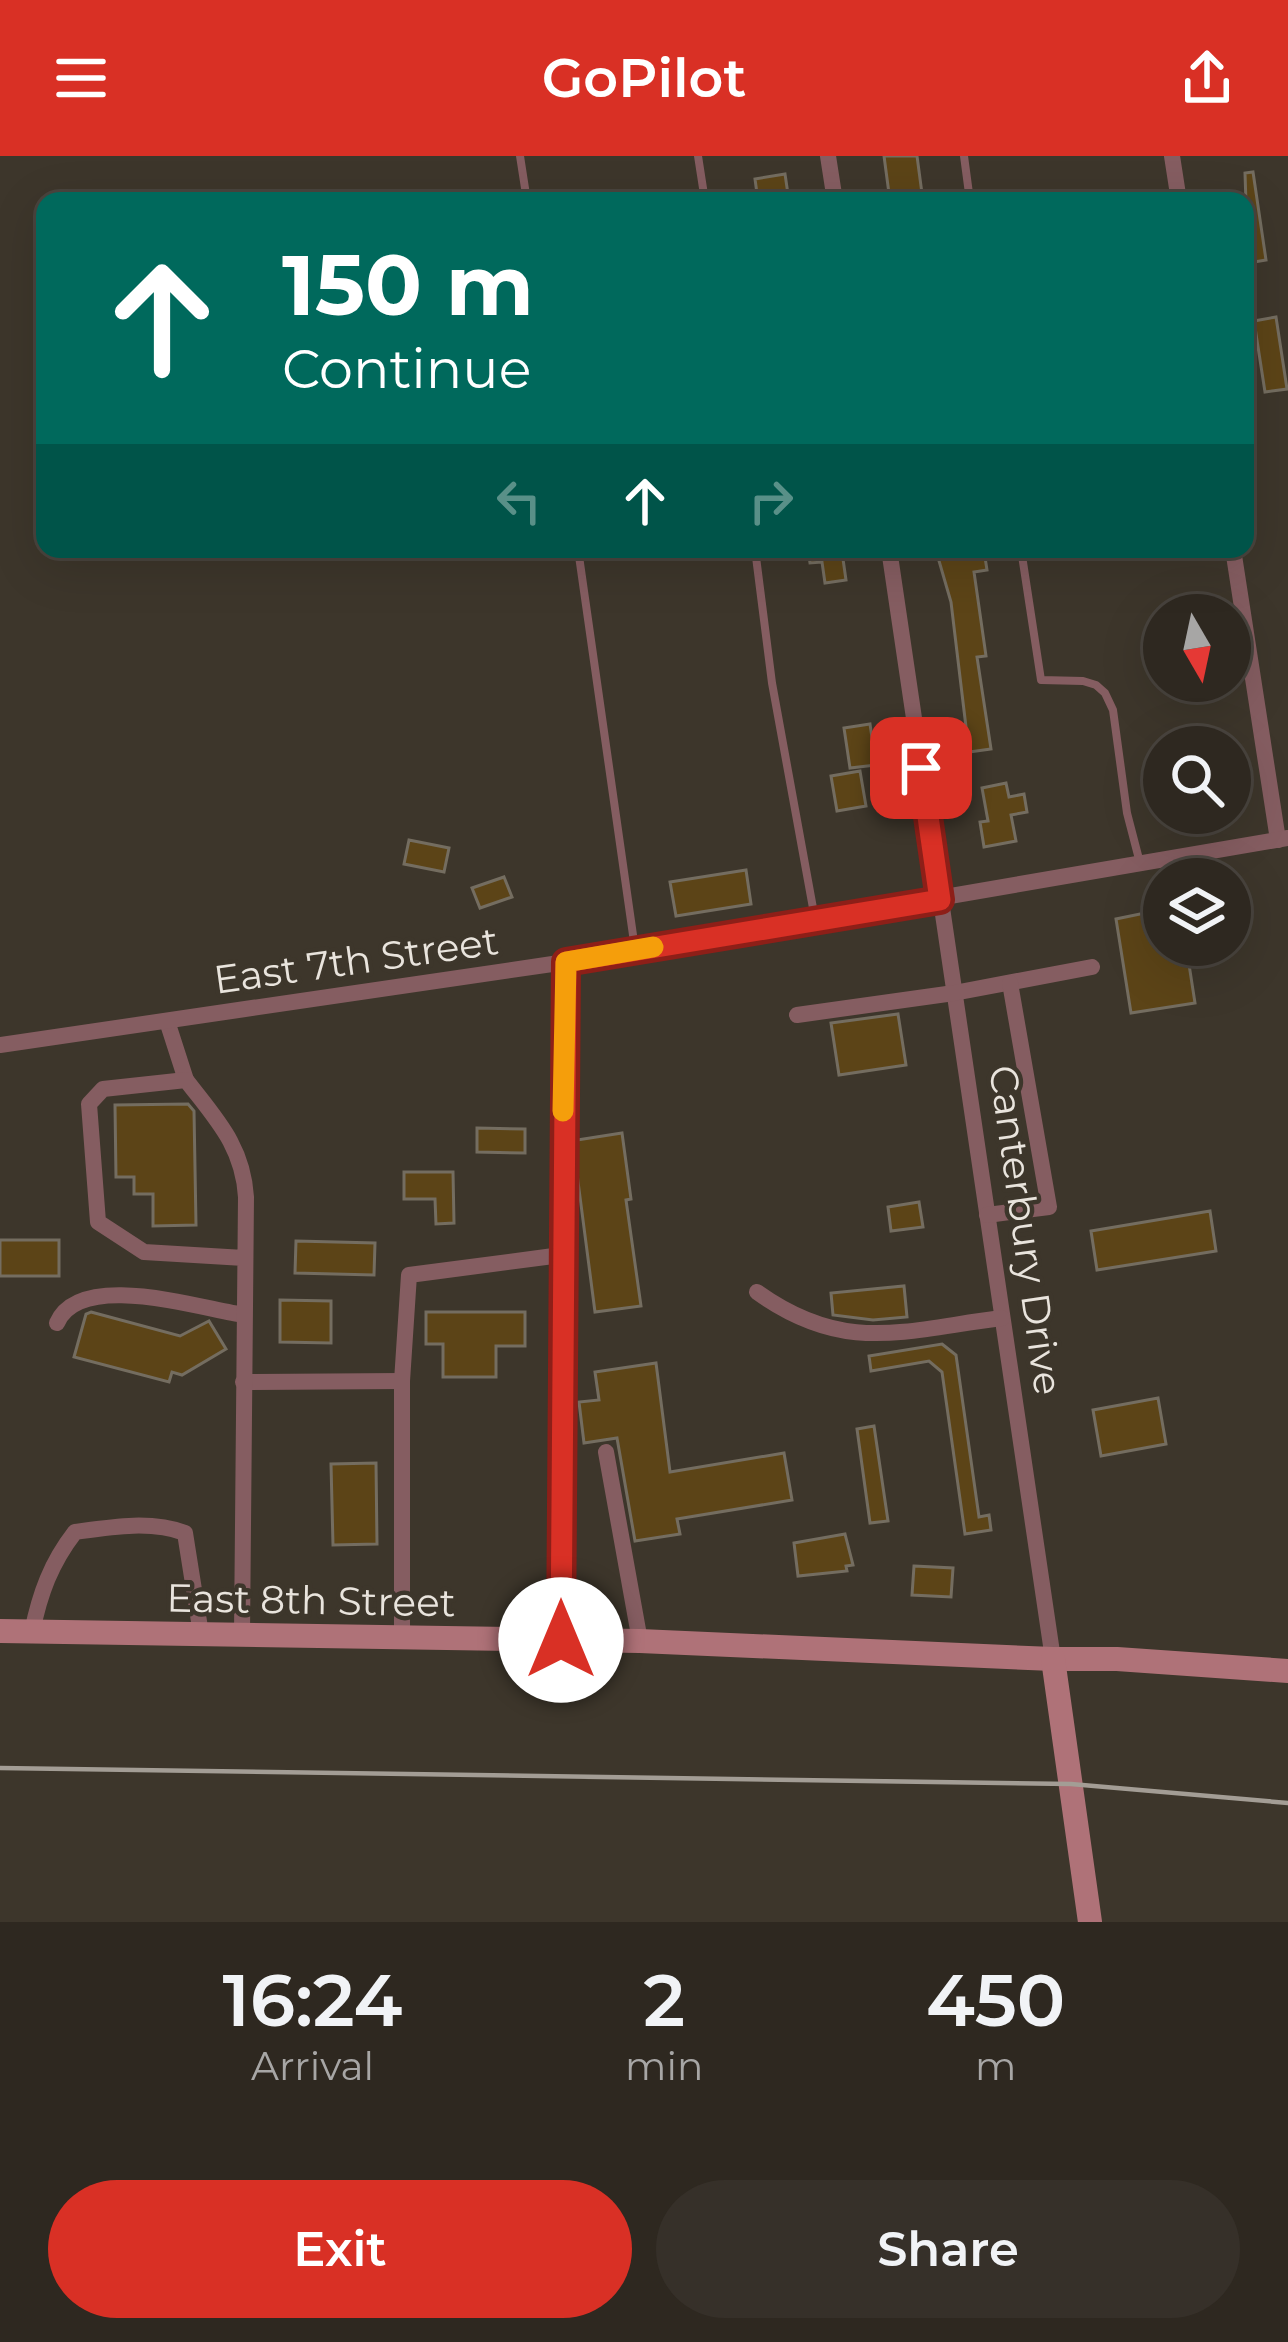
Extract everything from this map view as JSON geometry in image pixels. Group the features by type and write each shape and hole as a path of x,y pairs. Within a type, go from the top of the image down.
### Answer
{"main road":[{"name":"East 8th Street","path":"0,1631 640,1640 1117,1659 1288,1671"},
{"name":"Canterbury Drive","path":"1053,1659 1090,1922"}],"street":[{"path":"828,156 834,192"},
{"path":"1172,156 1178,192"},
{"name":"Canterbury Drive","path":"890,558 1053,1659"},
{"path":"1235,558 1283,839"},
{"name":"East 7th Street","path":"0,1045 566,962 1283,839"},
{"path":"561,1640 566,962"},
{"path":"797,1015 1092,967"},
{"path":"987,1215 1049,1207 1010,982"},
{"path":"167,1021 185,1080 244,1165 242,1634"},
{"path":"185,1080 103,1089 89,1104 98,1222 144,1252 244,1258"},
{"path":"401,1637 402,1381 409,1275 561,1256"},
{"path":"758,1292 798,1318 862,1336 1002,1318"},
{"path":"57,1323 72,1303 108,1294 244,1316"},
{"path":"243,1382 402,1381"},
{"path":"606,1452 640,1640"},
{"path":"32,1632 39,1596 56,1556 75,1532 118,1526 172,1528 184,1533 201,1634"}],"lane":[{"path":"520,156 526,192"},
{"path":"698,156 704,192"},
{"path":"964,156 969,192"},
{"path":"579,558 635,950"},
{"path":"756,558 772,683 815,921"},
{"path":"1022,558 1041,680 1096,685 1106,693 1141,864"}],"building":[{"path":"884,156 917,156 922,192 889,192"},
{"path":"1253,172 1266,260 1254,262 1254,192 1246,192 1245,173"},
{"path":"785,174 788,192 757,192 755,179"},
{"path":"1276,317 1287,389 1265,392 1254,321"},
{"path":"809,558 852,558 843,559 846,580 825,583 822,562 810,563"},
{"path":"938,558 985,558 987,570 974,572 986,656 977,657 991,749 969,752 951,602"},
{"path":"870,724 876,765 850,768 844,728"},
{"path":"860,771 866,806 837,811 831,776"},
{"path":"1006,783 1009,797 1024,794 1027,812 1011,815 1016,841 984,847 980,822 988,821 982,788"},
{"path":"409,840 449,848 444,872 404,864"},
{"path":"746,870 751,904 676,916 670,882"},
{"path":"504,877 512,897 480,908 472,888"},
{"path":"1143,913 1143,966 1189,966 1195,1003 1131,1013 1116,919"},
{"path":"898,1014 906,1065 839,1075 831,1023"},
{"path":"188,1104 194,1111 196,1225 153,1226 153,1194 134,1194 134,1177 116,1177 115,1105"},
{"path":"477,1128 525,1129 525,1153 477,1152"},
{"path":"622,1133 641,1306 595,1312 577,1140"},
{"path":"404,1172 453,1172 454,1223 436,1224 435,1199 404,1199"},
{"path":"919,1202 923,1227 891,1231 888,1207"},
{"path":"1210,1211 1216,1251 1097,1270 1091,1231"},
{"path":"0,1240 59,1240 59,1276 0,1276"},
{"path":"296,1241 375,1243 374,1275 295,1273"},
{"path":"904,1286 907,1317 873,1320 833,1315 831,1293"},
{"path":"280,1300 331,1301 331,1343 280,1342"},
{"path":"426,1312 525,1312 525,1346 496,1346 496,1377 443,1377 443,1344 426,1344"},
{"path":"86,1314 180,1336 209,1321 226,1349 182,1375 172,1372 169,1382 74,1357"},
{"path":"942,1344 956,1355 979,1517 989,1515 991,1530 965,1534 942,1372 929,1361 871,1371 869,1356"},
{"path":"656,1363 670,1472 784,1453 792,1500 677,1519 680,1534 635,1541 617,1438 584,1443 579,1402 599,1400 595,1372"},
{"path":"1158,1398 1166,1444 1101,1456 1093,1410"},
{"path":"874,1426 888,1521 870,1523 857,1429"},
{"path":"376,1463 377,1544 333,1545 331,1464"},
{"path":"845,1534 853,1565 846,1566 847,1571 798,1576 794,1543"},
{"path":"914,1566 953,1568 951,1597 912,1595"}],"railway":[{"path":"0,1768 1071,1784 1288,1803"}],"slow traffic":[{"path":"563,1111 566,962 653,947"}],"route":[{"path":"561,1640 566,962 940,900 921,768"}]}
